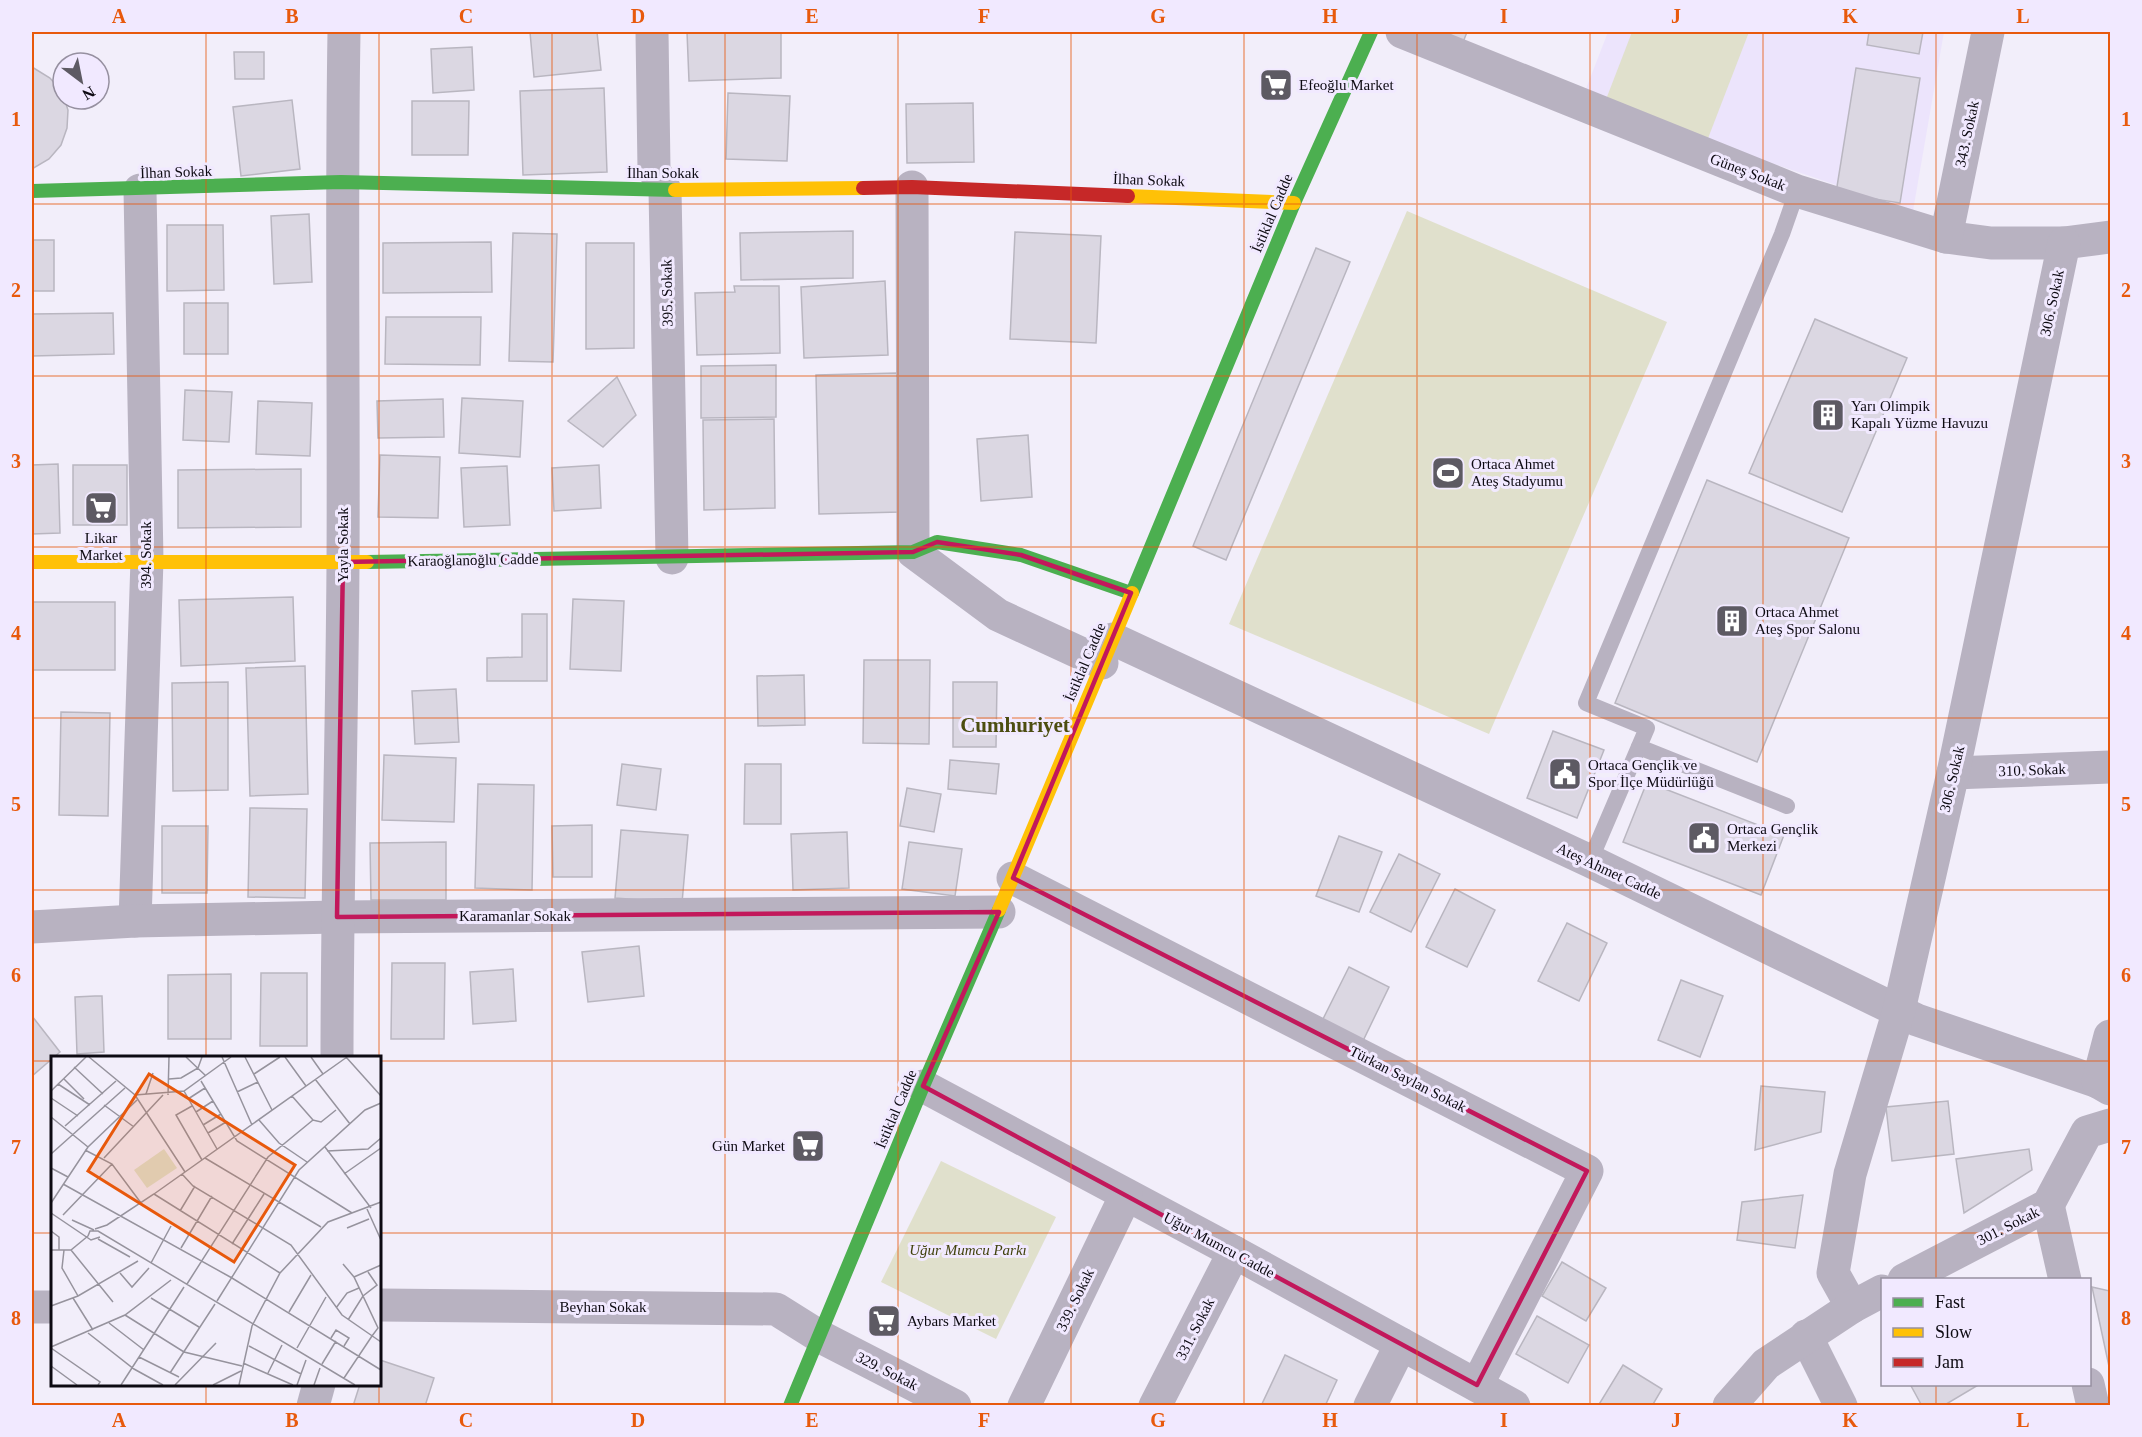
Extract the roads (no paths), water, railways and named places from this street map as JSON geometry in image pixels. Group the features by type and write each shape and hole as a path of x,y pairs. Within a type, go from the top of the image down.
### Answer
{"street":[{"name":"Yayla Sokak","path":"337,1056 343,562 341,182 344,32"},
{"name":"395. Sokak","path":"652,32 654,170 665,190 672,558"},
{"name":"İstiklal Cadde","path":"790,1406 923,1086 999,912 1293,203 1371,32"},
{"name":"Güneş Sokak","path":"1402,32 1797,191 1946,237 1991,243 2064,243 2110,237"},
{"name":"343. Sokak","path":"1946,237 1988,32"},
{"name":"İlhan Sokak","path":"32,191 140,190 341,182 665,190 912,187 1293,203"},
{"path":"912,187 914,552 998,615 1107,651"},
{"name":"394. Sokak","path":"135,921 147,560 140,190"},
{"name":"306. Sokak","path":"1851,1307 1833,1273 1850,1174 1899,1010 1953,773 2064,243"},
{"name":"Karaoğlanoğlu Cadde","path":"32,562 147,560 343,562 672,558 914,552 938,542 1021,555 1131,592"},
{"name":"Ateş Ahmet Cadde","path":"1107,651 1590,861 1917,1020 2104,1086"},
{"name":"310. Sokak","path":"1953,773 2110,767"},
{"name":"Türkan Saylan Sokak","path":"1013,878 1587,1171 1477,1385"},
{"name":"Karamanlar Sokak","path":"32,927 135,921 337,917 999,912"},
{"path":"2104,1086 2110,1036"},
{"name":"Uğur Mumcu Cadde","path":"923,1086 1234,1252 1514,1406"},
{"name":"301. Sokak","path":"1908,1278 2048,1205 2087,1132 2110,1125"},
{"name":"339. Sokak","path":"1024,1406 1126,1195"},
{"path":"2048,1205 2065,1278"},
{"name":"331. Sokak","path":"1155,1406 1234,1252"},
{"path":"1729,1406 1766,1364 1851,1307 1881,1292"},
{"name":"Beyhan Sokak","path":"381,1305 776,1309 819,1336"},
{"path":"32,1307 51,1307"},
{"name":"329. Sokak","path":"819,1336 955,1406"},
{"path":"1806,1336 1841,1406"},
{"path":"1370,1406 1401,1344"},
{"path":"313,1406 318,1386"},
{"path":"2088,1386 2093,1406"}],"lane":[{"path":"1590,861 1647,728 1586,703 1782,234 1797,191"},
{"path":"1639,747 1787,806"}],"place":[{"name":"Efeoğlu Market","path":"1276,85"},
{"name":"Yarı Olimpik Kapalı Yüzme Havuzu","path":"1828,415"},
{"name":"Ortaca Ahmet Ateş Stadyumu","path":"1448,473"},
{"name":"Likar Market","path":"101,508"},
{"name":"Ortaca Ahmet Ateş Spor Salonu","path":"1732,621"},
{"name":"Ortaca Gençlik ve Spor İlçe Müdürlüğü","path":"1565,774"},
{"name":"Ortaca Gençlik Merkezi","path":"1704,838"},
{"name":"Gün Market","path":"808,1146"},
{"name":"Aybars Market","path":"884,1321"}],"district":[{"name":"Cumhuriyet","path":"1015,725"}],"park label":[{"name":"Uğur Mumcu Parkı","path":"968,1250"}]}
